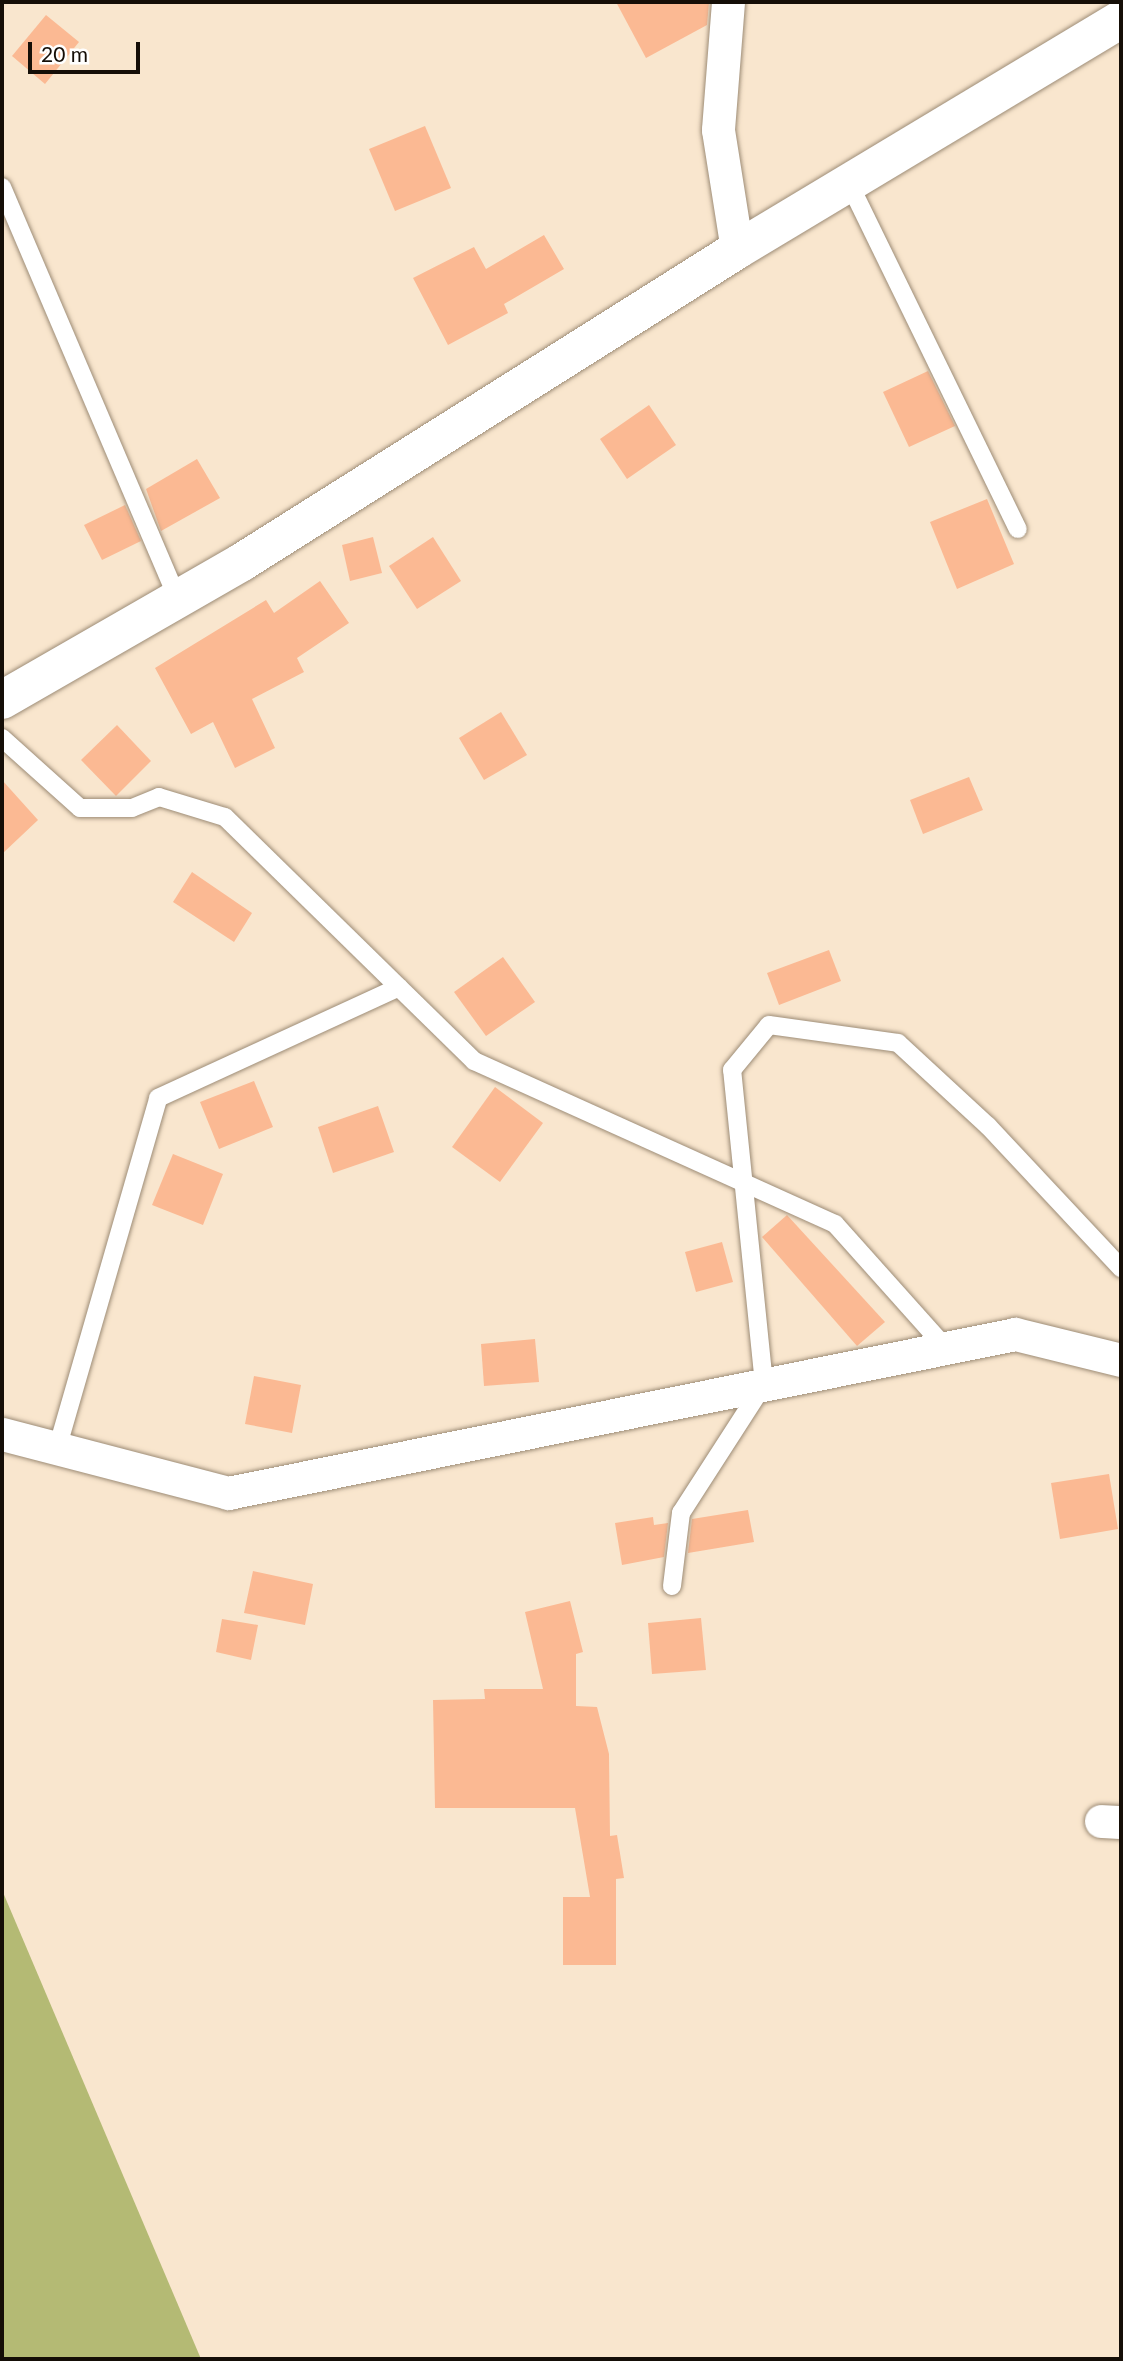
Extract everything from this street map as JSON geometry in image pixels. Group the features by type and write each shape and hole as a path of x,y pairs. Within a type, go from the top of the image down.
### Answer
{"main road":[{"path":"2,700 242,562 737,250 1121,19"}],"street":[{"path":"728,2 718,130 737,250"},
{"path":"2,1434 228,1493 1015,1335 1121,1360"}],"lane":[{"path":"849,183 1018,529"},
{"path":"2,187 177,597"},
{"path":"2,738 80,808 132,808 159,797 225,817 474,1060 835,1224 946,1348"},
{"path":"57,1449 158,1097 399,987"},
{"path":"672,1586 681,1513 764,1384 741,1181 732,1070 769,1025 898,1043 988,1126 1121,1268"}],"green space":[{"path":"2,1890 201,2359 2,2359"}],"building":[{"path":"616,2 709,2 707,25 646,58"},
{"path":"46,15 79,42 45,84 12,56"},
{"path":"425,126 451,188 395,211 369,149"},
{"path":"544,235 564,269 504,304 508,313 448,345 413,278 474,247 486,269"},
{"path":"928,371 955,426 909,447 883,392"},
{"path":"649,405 676,445 627,479 600,439"},
{"path":"197,459 220,498 161,531 146,489"},
{"path":"987,499 1014,564 957,589 930,522"},
{"path":"125,505 141,541 102,560 84,525"},
{"path":"373,537 382,573 350,581 342,545"},
{"path":"433,537 461,581 417,609 389,566"},
{"path":"320,581 349,623 297,658 304,672 252,699 275,748 235,768 213,722 191,734 155,668 266,600 274,613"},
{"path":"501,712 527,755 484,780 459,738"},
{"path":"117,725 151,761 116,796 81,760"},
{"path":"969,777 983,810 923,834 910,800"},
{"path":"2,780 38,820 2,854"},
{"path":"192,872 252,913 234,942 173,902"},
{"path":"829,950 841,981 779,1005 767,973"},
{"path":"503,957 535,1002 486,1036 454,992"},
{"path":"254,1081 273,1127 219,1149 200,1102"},
{"path":"495,1087 543,1123 500,1182 452,1147"},
{"path":"378,1106 394,1152 333,1173 318,1127"},
{"path":"173,1154 223,1174 203,1225 152,1205"},
{"path":"787,1215 885,1322 857,1346 762,1237"},
{"path":"722,1242 733,1282 696,1292 685,1252"},
{"path":"535,1339 539,1382 484,1386 481,1344"},
{"path":"254,1376 301,1385 292,1433 245,1424"},
{"path":"1109,1474 1118,1529 1060,1539 1051,1483"},
{"path":"748,1510 754,1542 688,1553 692,1519"},
{"path":"653,1517 654,1525 668,1523 664,1557 622,1565 615,1523"},
{"path":"253,1571 313,1584 305,1625 244,1613"},
{"path":"570,1601 583,1652 576,1654 576,1706 597,1707 609,1754 610,1836 617,1835 624,1878 616,1879 616,1965 563,1965 563,1897 590,1897 575,1808 435,1808 433,1700 485,1699 484,1689 543,1689 525,1612"},
{"path":"701,1618 706,1670 652,1674 648,1623"},
{"path":"222,1619 258,1625 251,1660 216,1652"}]}
